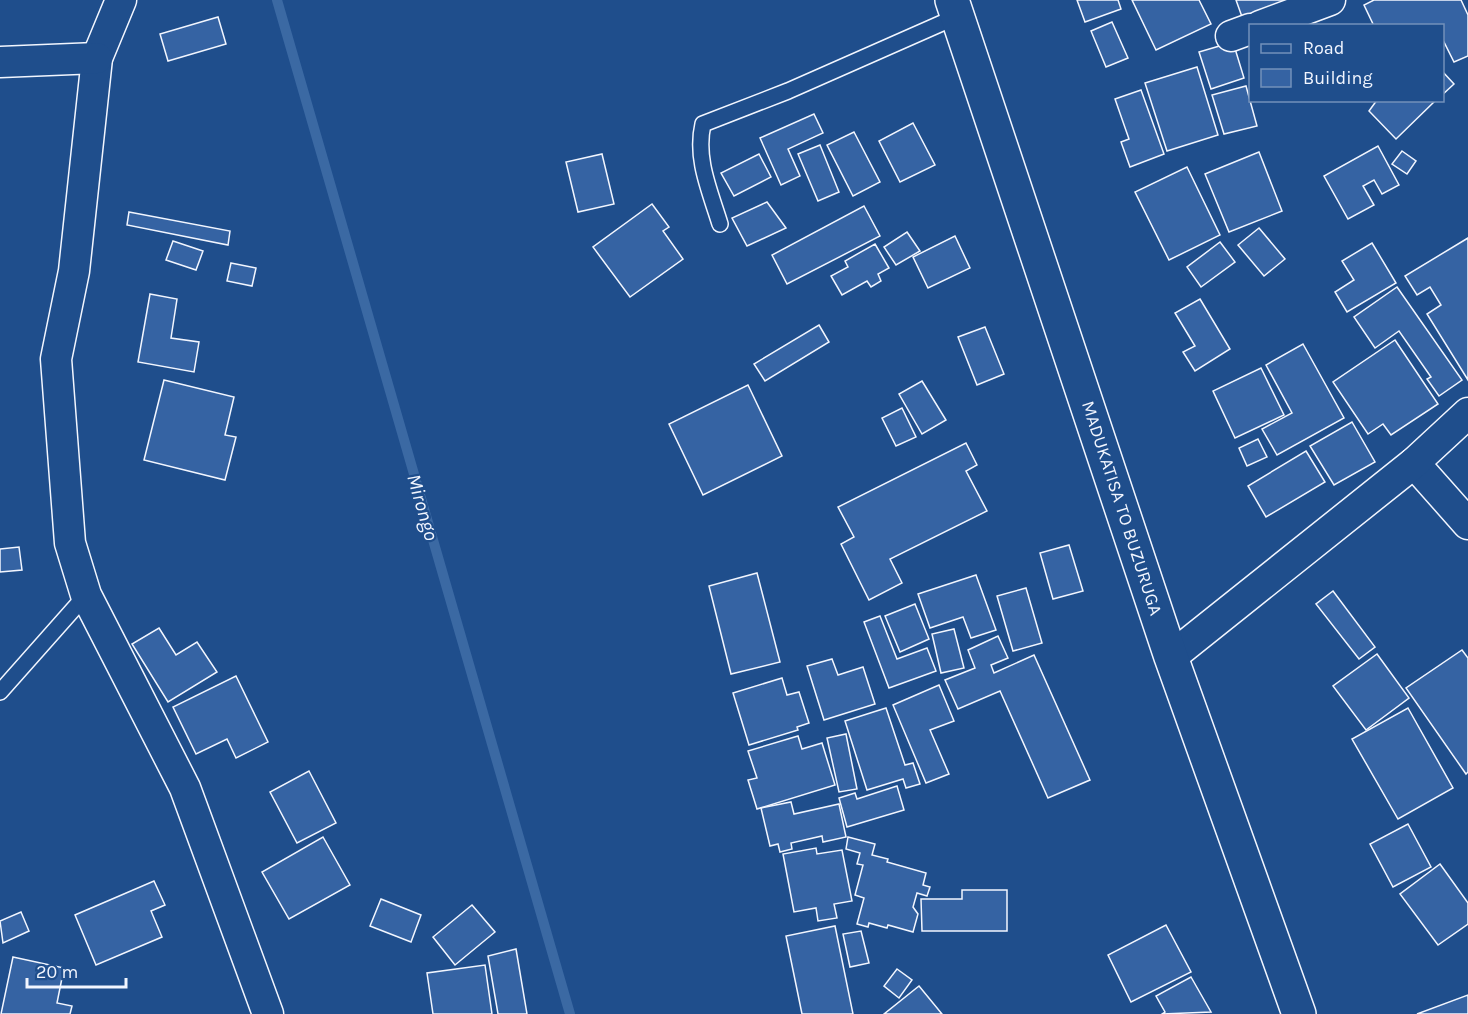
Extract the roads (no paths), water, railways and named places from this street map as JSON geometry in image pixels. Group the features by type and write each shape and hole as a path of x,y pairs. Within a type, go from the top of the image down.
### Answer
{"main road":[{"name":"MADUKATISA TO BUZURUGA","path":"955,8 1171,657 1299,1014"}],"street":[{"path":"121,0 97,58 74,271 56,359 70,543 86,595 185,788 267,1014"},
{"path":"1265,24 1330,0"},
{"path":"0,62 97,58"},
{"path":"1171,657 1414,463 1468,413"},
{"path":"1414,463 1468,524"}],"lane":[{"path":"720,224 702,164 699,142 703,124 788,91 955,8"},
{"path":"0,692 86,595"}],"waterway":[{"name":"Mirongo","path":"277,0 570,1014"}]}
